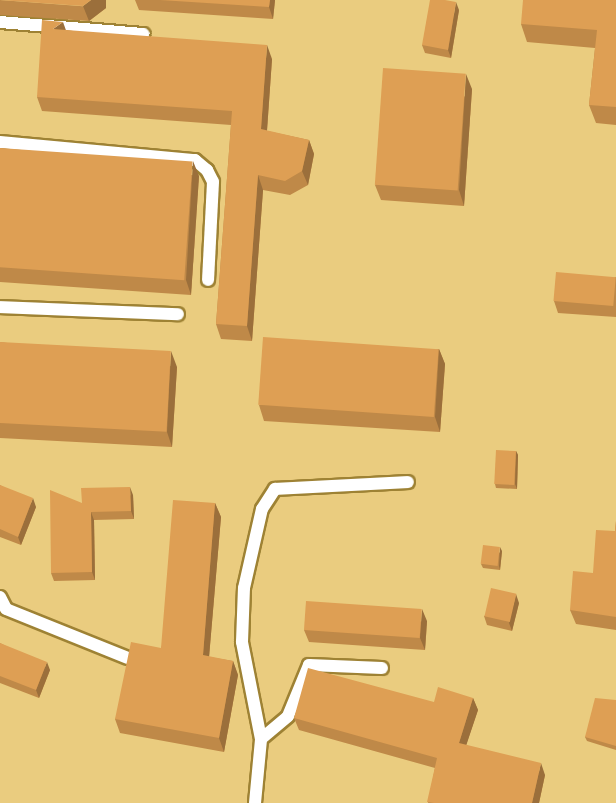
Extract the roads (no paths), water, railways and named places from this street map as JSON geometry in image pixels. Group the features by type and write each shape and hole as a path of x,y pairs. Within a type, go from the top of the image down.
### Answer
{"lane":[{"path":"0,22 143,34"},
{"path":"0,142 195,160 207,170 213,183 208,281"},
{"path":"0,307 178,314"},
{"path":"255,803 261,739 242,642 244,588 262,509 275,489 408,482"},
{"path":"0,597 6,609 128,658"},
{"path":"261,739 288,716 309,665 382,668"}]}
